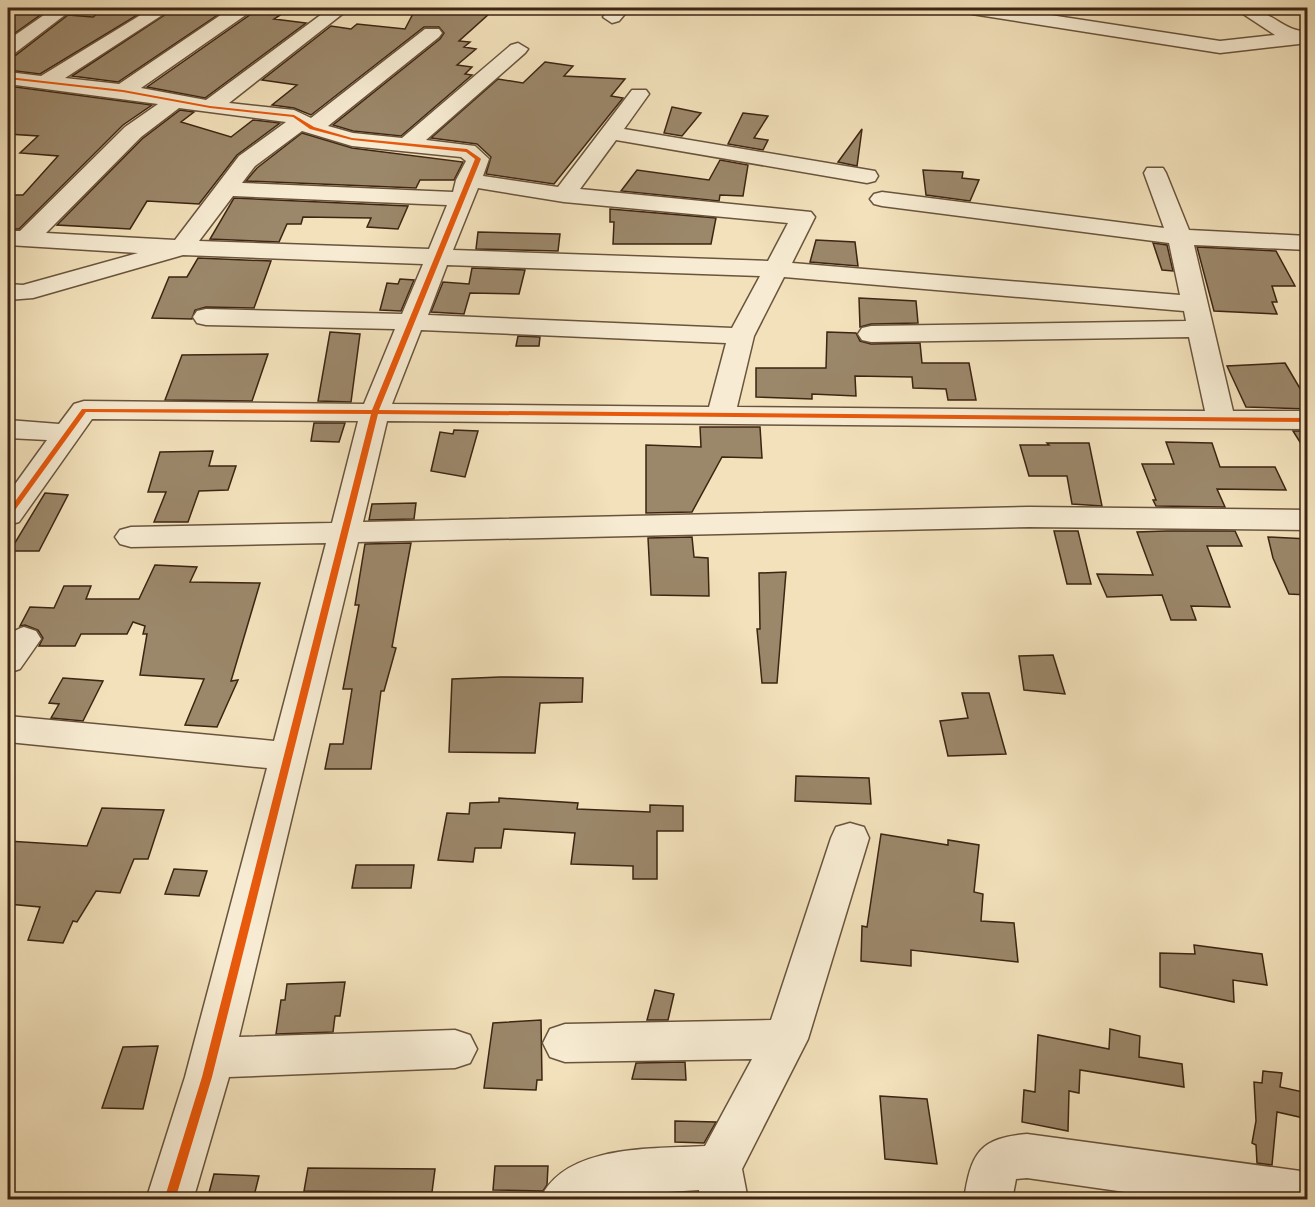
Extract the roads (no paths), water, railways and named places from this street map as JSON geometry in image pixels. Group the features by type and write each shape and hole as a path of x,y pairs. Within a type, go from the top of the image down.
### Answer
{"street":[{"path":"8,49 65,8"},
{"path":"47,81 164,8"},
{"path":"123,91 243,8"},
{"path":"210,107 341,8"},
{"path":"972,8 1220,47 1302,38"},
{"path":"1243,8 1302,38"},
{"path":"16,293 182,248 247,161 307,125 432,33"},
{"path":"406,146 518,49"},
{"path":"8,78 123,91 210,107 294,116 307,125 352,139 467,151 475,154 478,159 375,412 211,1058 169,1200"},
{"path":"564,195 639,94"},
{"path":"17,238 133,132 175,101"},
{"path":"610,133 867,176"},
{"path":"1155,173 1180,237 1221,419"},
{"path":"226,189 464,189 564,195 803,217 741,336 721,415"},
{"path":"882,199 1180,237 1308,243"},
{"path":"17,238 182,248 776,270 1198,317"},
{"path":"8,313 16,293 65,241"},
{"path":"206,317 411,322 741,336"},
{"path":"871,334 1198,317"},
{"path":"8,515 84,410 1308,420"},
{"path":"8,429 69,433"},
{"path":"132,537 1029,517 1308,520"},
{"path":"8,729 288,756"},
{"path":"562,1200 584,1184 619,1173 721,1183 786,1039 850,838"},
{"path":"565,1043 786,1039"},
{"path":"211,1058 455,1049"},
{"path":"988,1200 990,1176 1003,1158 1027,1156 1308,1195"}]}
